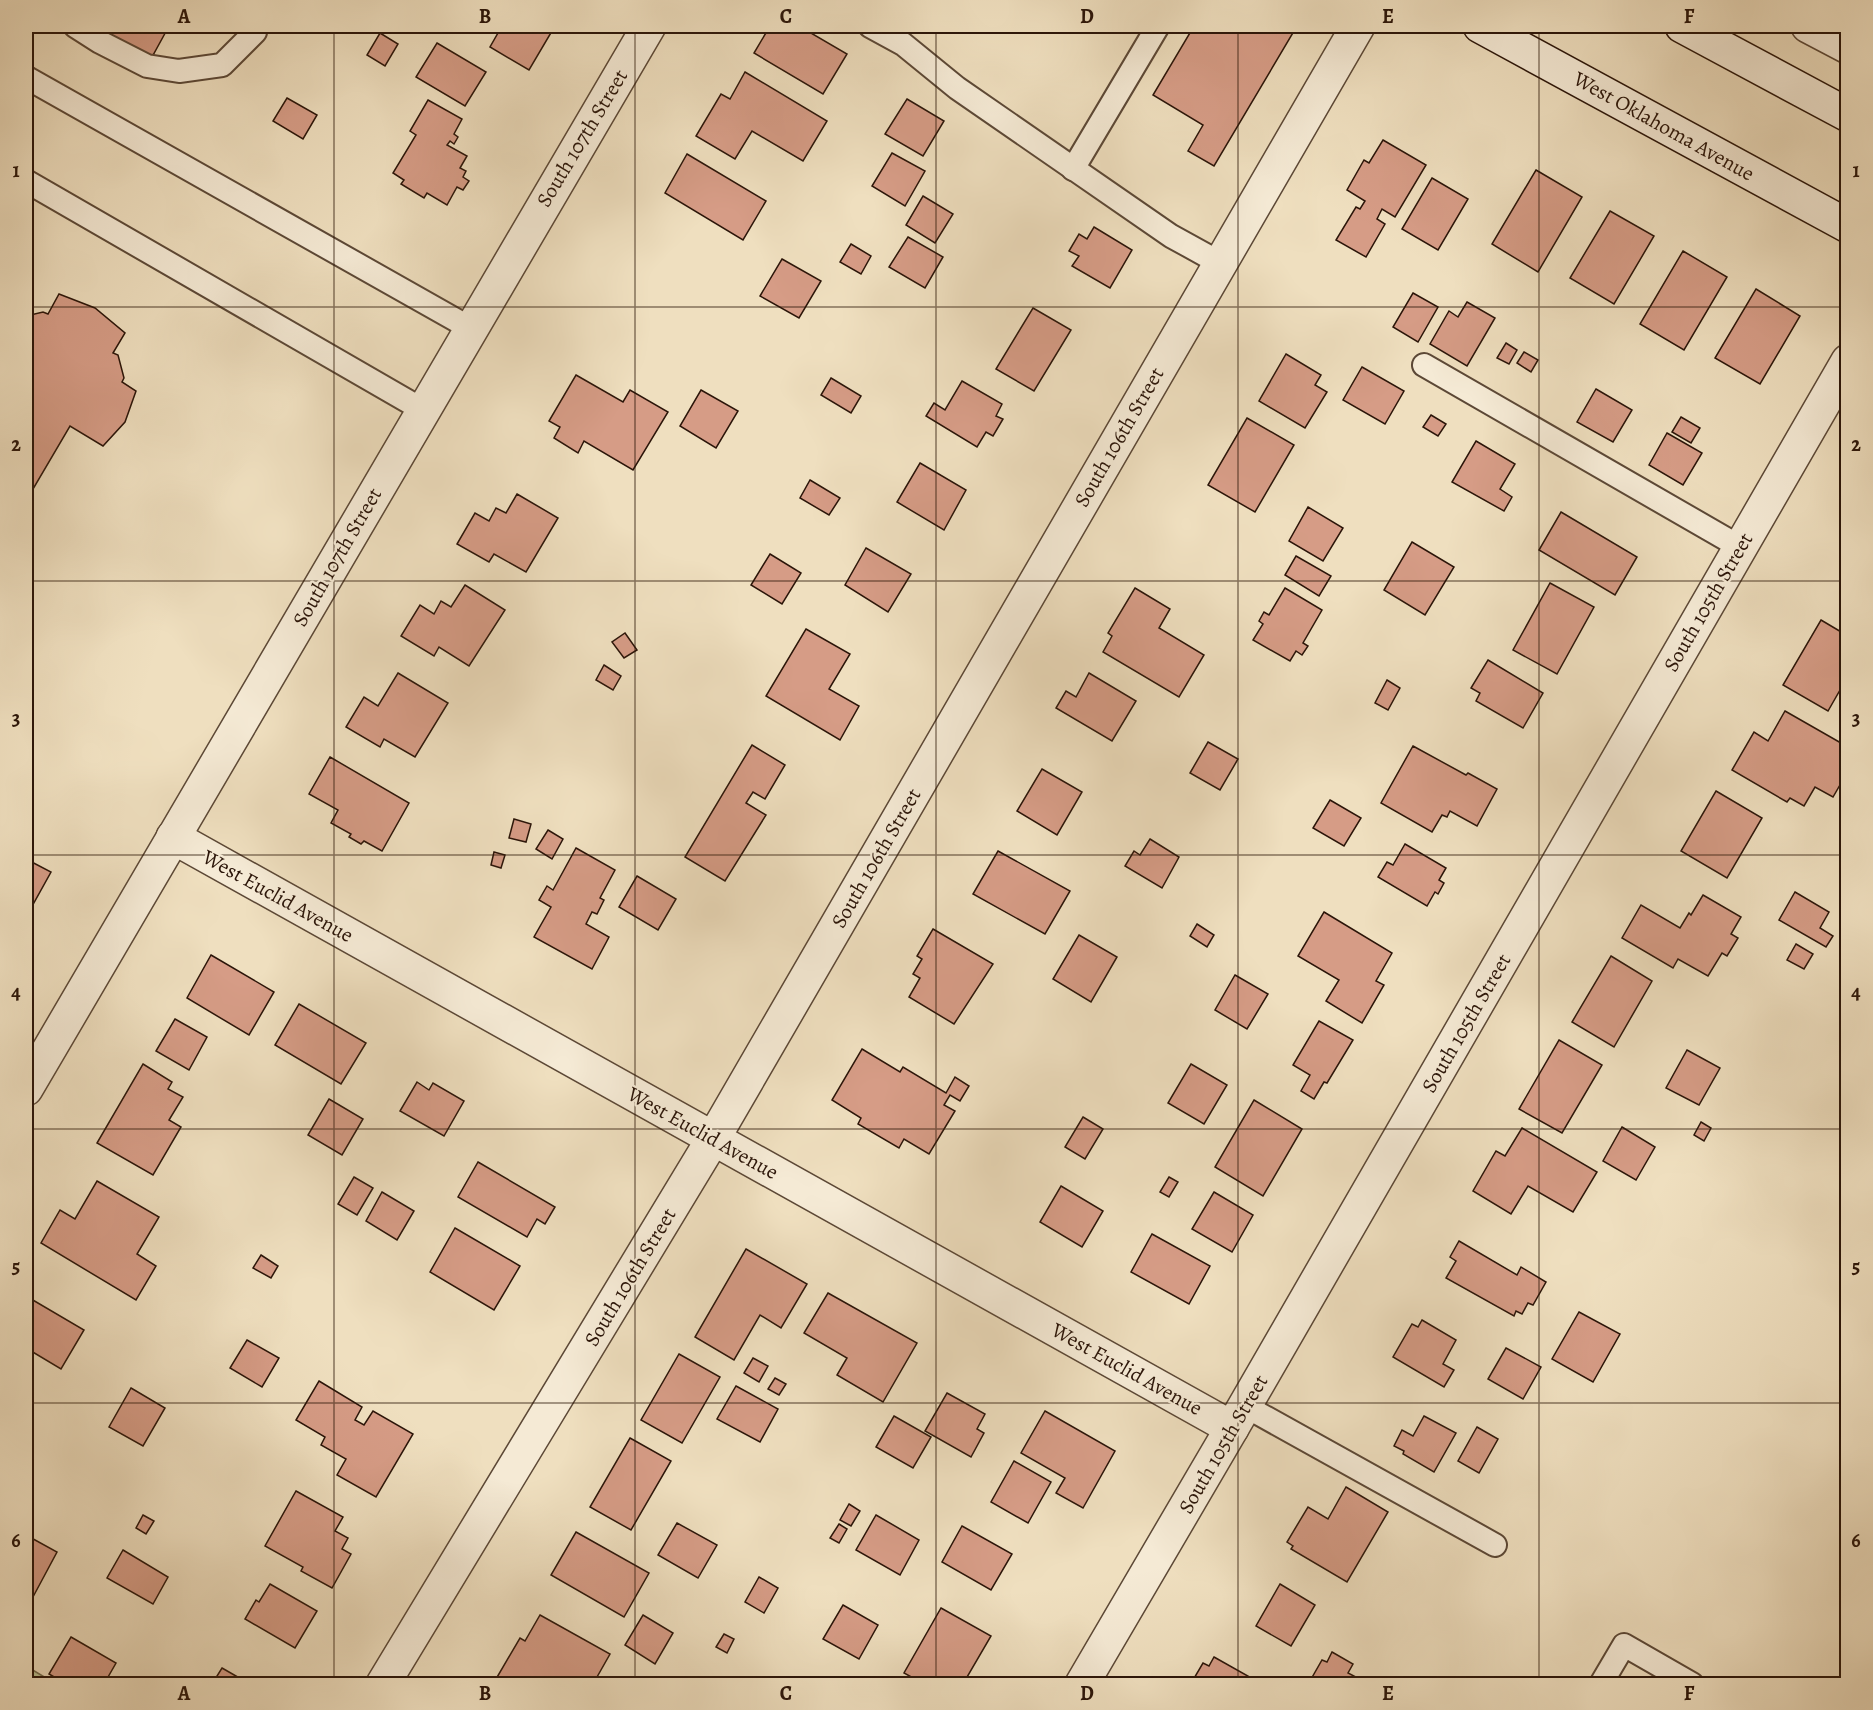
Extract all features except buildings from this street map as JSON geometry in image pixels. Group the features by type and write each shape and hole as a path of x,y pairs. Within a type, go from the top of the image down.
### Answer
{"street":[{"name":"South 107th Street","path":"26,1089 648,26"},
{"name":"South 106th Street","path":"383,1684 713,1139 1358,26"},
{"name":"West Oklahoma Avenue","path":"1480,26 1848,225"},
{"path":"1682,26 1848,115"},
{"path":"1808,26 1848,48"},
{"name":"South 105th Street","path":"1082,1684 1239,1417 1848,362"},
{"name":"West Euclid Avenue","path":"173,837 713,1139 1239,1417"}],"lane":[{"path":"75,26 100,42 147,66 179,71 222,65 255,32"},
{"path":"870,26 903,44 957,88 1171,236 1220,262"},
{"path":"1073,169 1158,26"},
{"path":"26,85 29,79 470,328"},
{"path":"26,181 423,410"},
{"path":"1424,365 1740,547"},
{"path":"1239,1417 1495,1545"},
{"path":"1601,1684 1624,1645 1692,1684"}],"green space":[{"path":"26,1666 56,1684 26,1684"}]}
